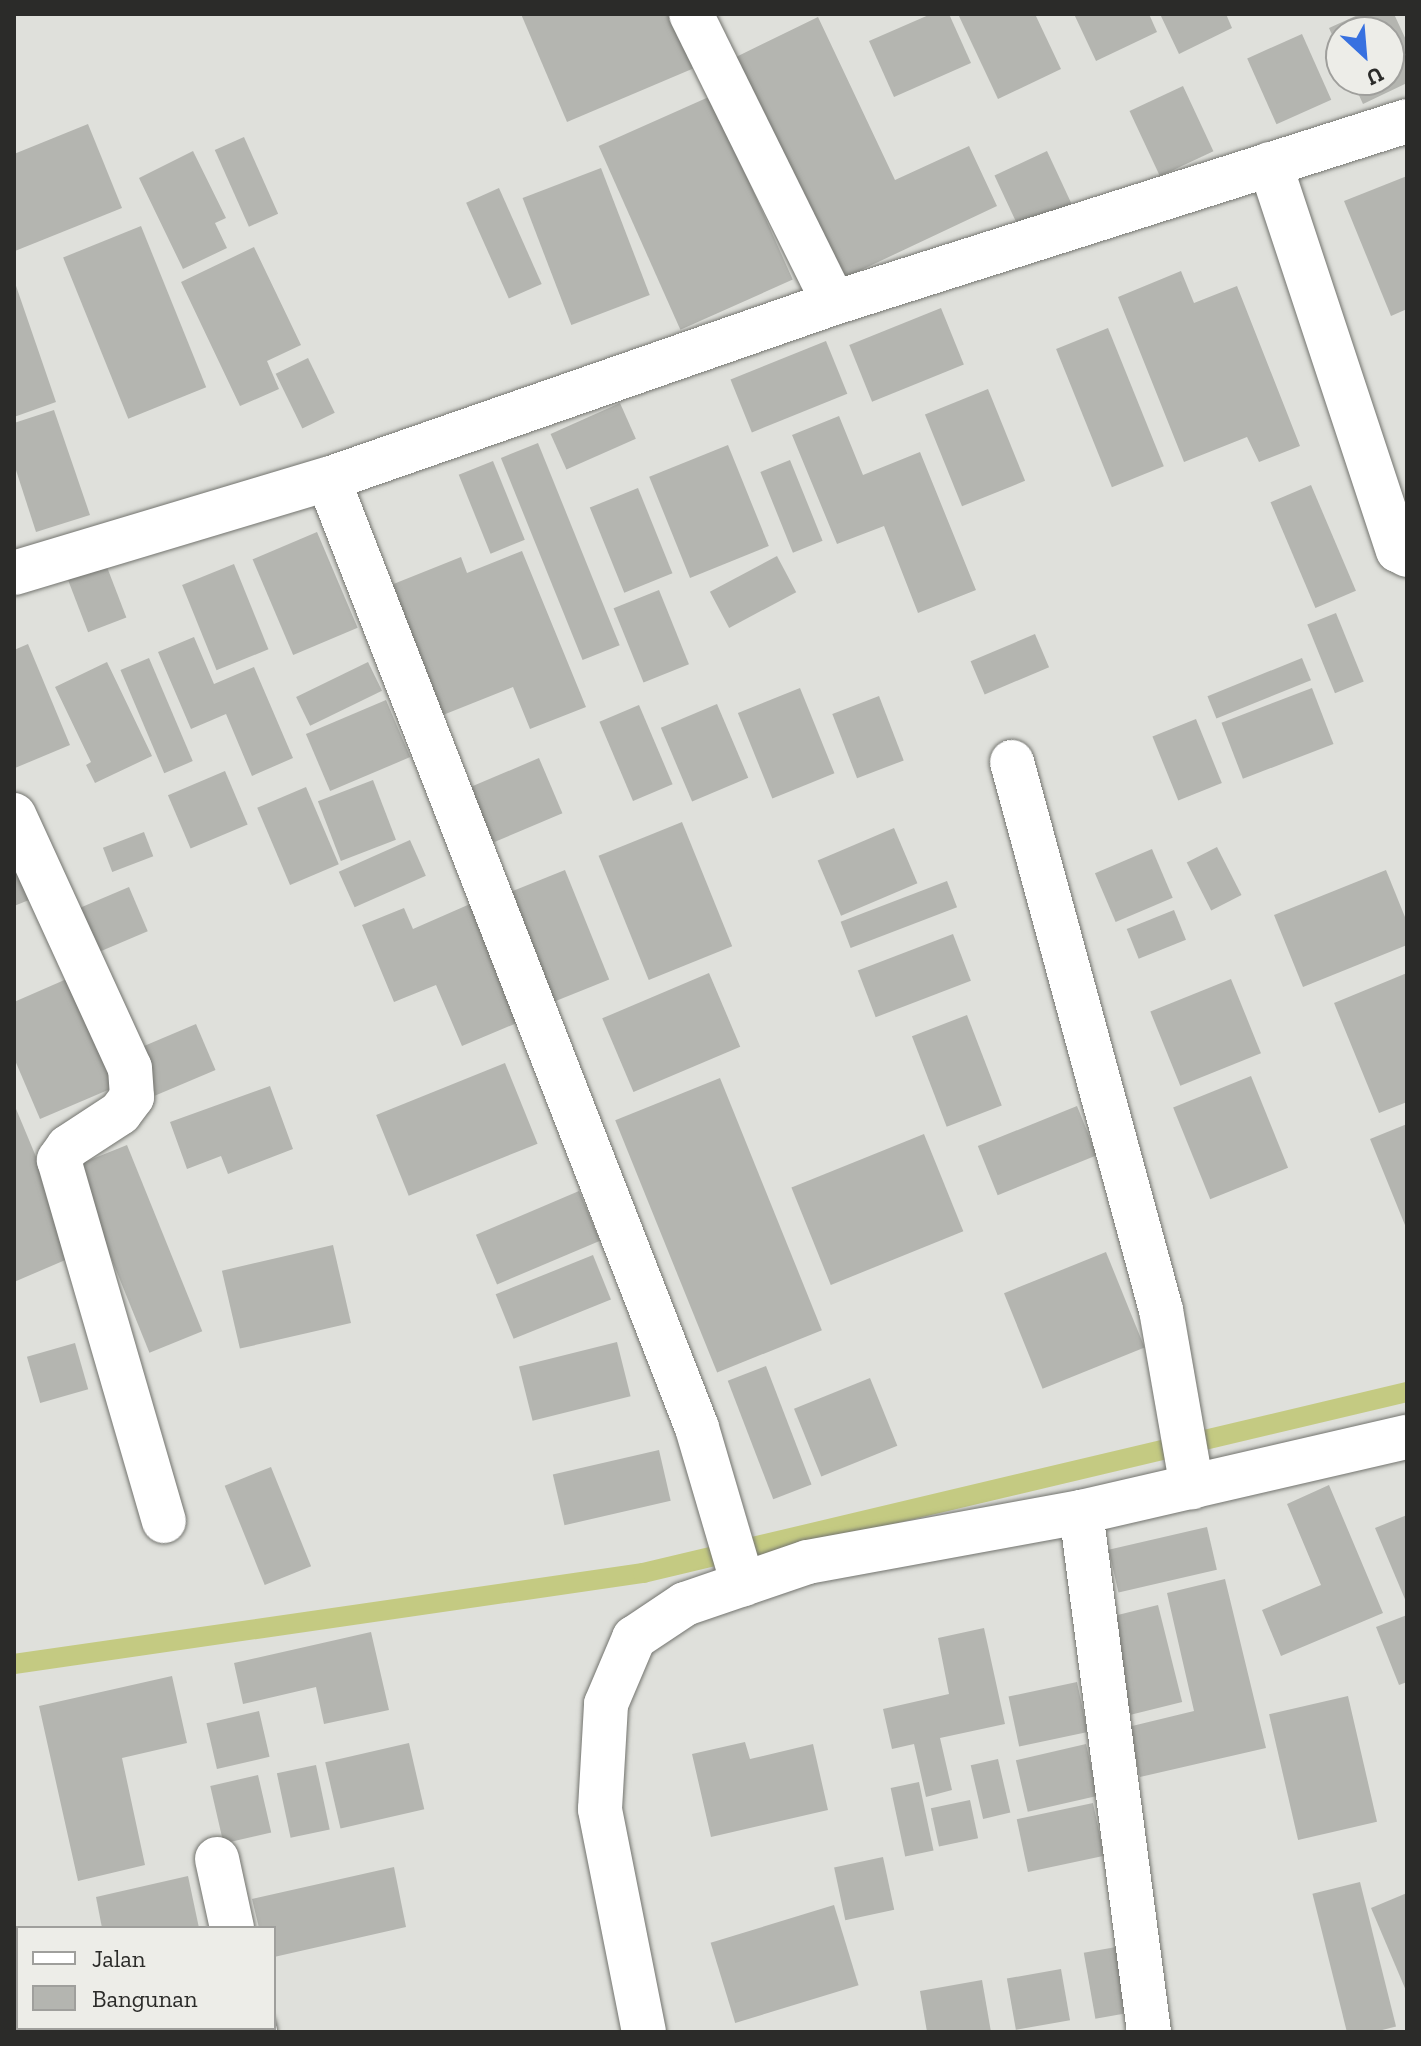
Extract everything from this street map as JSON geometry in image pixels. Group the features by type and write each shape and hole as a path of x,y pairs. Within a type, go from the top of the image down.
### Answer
{"street":[{"path":"691,14 834,303"},
{"path":"14,573 328,479 834,303 1407,121"},
{"path":"1270,164 1398,550 1407,555"},
{"path":"328,479 697,1428 735,1558"},
{"path":"1012,762 1161,1310 1192,1487"},
{"path":"14,815 134,1085 120,1113 68,1147 59,1160 164,1521"},
{"path":"644,2032 600,1809 606,1704 634,1638 685,1604 735,1558 808,1562 1081,1512 1407,1437"},
{"path":"1081,1512 1149,2032"},
{"path":"217,1859 232,1926"}],"building":[{"path":"521,14 677,14 699,66 567,122"},
{"path":"931,14 949,14 971,63 894,97 869,41"},
{"path":"958,14 1035,14 1061,69 998,99"},
{"path":"1074,14 1149,14 1157,32 1096,61"},
{"path":"1160,14 1226,14 1232,28 1179,54"},
{"path":"1394,14 1395,16 1356,16"},
{"path":"818,17 895,180 969,146 997,206 840,280 734,58"},
{"path":"1302,34 1325,86 1325,96 1331,100 1276,124 1247,58"},
{"path":"1405,38 1407,42 1405,84"},
{"path":"1183,86 1213,151 1160,176 1130,111"},
{"path":"711,96 793,280 680,330 599,146"},
{"path":"1359,96 1380,96 1363,104"},
{"path":"88,124 122,208 15,251 14,154"},
{"path":"244,137 278,214 249,227 215,150"},
{"path":"193,151 226,218 215,223 227,248 183,269 139,178"},
{"path":"1047,151 1072,205 1020,230 994,176"},
{"path":"601,168 650,295 571,325 523,198"},
{"path":"1407,176 1407,309 1391,316 1344,201"},
{"path":"499,188 542,284 509,299 466,203"},
{"path":"141,226 206,387 128,419 63,257"},
{"path":"254,247 301,345 267,361 279,389 240,406 181,282"},
{"path":"1181,271 1194,303 1237,286 1300,446 1259,462 1247,437 1184,462 1118,297"},
{"path":"14,280 56,402 14,417"},
{"path":"941,308 964,365 872,402 849,345"},
{"path":"1108,328 1164,466 1112,487 1056,349"},
{"path":"826,341 847,394 752,432 731,380"},
{"path":"308,358 335,413 302,429 276,374"},
{"path":"988,389 1025,481 962,506 925,414"},
{"path":"620,403 636,439 566,470 551,434"},
{"path":"54,410 90,515 36,532 14,464 14,423"},
{"path":"839,416 863,475 920,452 976,590 918,613 884,526 837,544 792,435"},
{"path":"538,443 620,645 583,660 501,458"},
{"path":"728,445 769,546 690,578 649,477"},
{"path":"790,460 823,541 793,553 760,472"},
{"path":"493,461 525,540 491,554 459,475"},
{"path":"1311,485 1356,591 1315,608 1270,502"},
{"path":"638,488 672,573 624,593 590,507"},
{"path":"317,532 358,628 293,655 253,559"},
{"path":"522,551 586,707 530,729 513,687 443,715 391,585 461,557 467,573"},
{"path":"102,554 126,617 88,632 64,569"},
{"path":"777,556 796,592 729,628 710,592"},
{"path":"234,564 268,649 217,670 182,585"},
{"path":"659,590 689,664 644,683 614,608"},
{"path":"1336,613 1364,682 1335,693 1307,625"},
{"path":"1035,634 1049,667 985,694 971,661"},
{"path":"194,637 214,684 254,667 293,758 252,776 226,714 191,729 158,652"},
{"path":"28,644 70,745 15,768 14,650"},
{"path":"149,658 193,761 164,773 120,670"},
{"path":"1302,658 1311,680 1216,718 1207,696"},
{"path":"107,662 152,756 95,783 86,765 91,762 55,687"},
{"path":"368,662 382,691 310,726 296,697"},
{"path":"800,688 834,773 772,798 738,713"},
{"path":"1312,688 1334,744 1243,779 1221,723"},
{"path":"879,696 904,760 857,778 832,714"},
{"path":"386,700 410,757 330,791 306,734"},
{"path":"717,704 748,778 692,801 661,728"},
{"path":"639,705 673,784 633,801 599,722"},
{"path":"1196,719 1222,783 1178,801 1152,737"},
{"path":"539,758 562,813 477,850 453,794"},
{"path":"225,771 248,824 191,849 168,795"},
{"path":"373,780 396,840 341,861 318,801"},
{"path":"306,787 339,864 290,885 257,808"},
{"path":"682,822 732,946 649,980 599,856"},
{"path":"894,828 917,883 841,916 818,860"},
{"path":"144,832 153,856 112,872 103,848"},
{"path":"410,840 426,876 355,907 339,872"},
{"path":"1217,847 1242,895 1211,911 1187,862"},
{"path":"1152,849 1173,898 1116,922 1095,873"},
{"path":"22,870 34,898 14,906 14,873"},
{"path":"565,870 609,979 553,1002 508,893"},
{"path":"1386,870 1407,922 1407,945 1303,987 1274,915"},
{"path":"947,881 957,907 851,948 841,922"},
{"path":"129,887 148,931 82,959 64,915"},
{"path":"470,904 519,1022 462,1046 436,985 394,1002 362,925 404,908 413,929"},
{"path":"1174,910 1186,940 1139,959 1127,929"},
{"path":"953,934 971,981 876,1017 858,971"},
{"path":"709,973 740,1047 633,1092 602,1018"},
{"path":"1407,973 1407,1102 1379,1113 1334,1003"},
{"path":"69,978 115,1087 40,1119 14,1058 14,1002"},
{"path":"1231,979 1261,1053 1180,1086 1150,1012"},
{"path":"967,1015 1002,1106 947,1127 912,1036"},
{"path":"196,1024 216,1070 155,1096 135,1050"},
{"path":"505,1063 538,1144 409,1196 376,1115"},
{"path":"1251,1076 1288,1168 1210,1199 1173,1107"},
{"path":"720,1078 822,1330 717,1373 615,1120"},
{"path":"270,1086 293,1149 228,1174 221,1156 187,1169 170,1122"},
{"path":"14,1104 77,1255 14,1282"},
{"path":"1077,1106 1097,1155 998,1195 978,1146"},
{"path":"1407,1124 1407,1230 1370,1139"},
{"path":"924,1134 963,1231 831,1285 791,1188"},
{"path":"127,1145 202,1331 149,1353 74,1166"},
{"path":"579,1191 600,1241 497,1284 476,1235"},
{"path":"333,1245 351,1323 240,1349 222,1271"},
{"path":"1106,1252 1145,1347 1043,1389 1004,1293"},
{"path":"593,1255 611,1300 514,1339 496,1294"},
{"path":"617,1342 631,1396 533,1421 519,1366"},
{"path":"75,1343 88,1389 40,1403 27,1357"},
{"path":"766,1366 812,1485 773,1499 728,1381"},
{"path":"870,1378 897,1446 821,1476 794,1409"},
{"path":"659,1450 671,1501 564,1525 553,1475"},
{"path":"271,1467 311,1566 265,1585 225,1486"},
{"path":"1329,1485 1383,1613 1281,1656 1262,1610 1321,1585 1287,1504"},
{"path":"1407,1515 1407,1604 1375,1528"},
{"path":"1207,1527 1217,1570 1118,1593 1109,1550"},
{"path":"1225,1579 1266,1748 1140,1777 1128,1727 1194,1711 1167,1593"},
{"path":"1158,1605 1182,1702 1131,1715 1107,1618"},
{"path":"1407,1615 1407,1682 1399,1685 1376,1627"},
{"path":"984,1628 1005,1724 940,1738 952,1790 926,1797 914,1744 892,1749 883,1709 949,1694 938,1638"},
{"path":"371,1632 389,1710 324,1724 316,1687 243,1704 234,1663"},
{"path":"172,1676 187,1743 122,1758 145,1865 78,1881 39,1706"},
{"path":"1077,1682 1088,1732 1019,1746 1009,1697"},
{"path":"1348,1696 1377,1822 1298,1840 1269,1714"},
{"path":"259,1711 270,1757 217,1769 206,1723"},
{"path":"745,1742 750,1759 813,1744 828,1810 711,1837 692,1754"},
{"path":"409,1743 424,1809 341,1829 325,1762"},
{"path":"1086,1744 1098,1796 1028,1812 1016,1760"},
{"path":"998,1759 1010,1813 983,1819 971,1765"},
{"path":"316,1765 330,1830 291,1838 277,1773"},
{"path":"258,1775 271,1832 224,1844 210,1786"},
{"path":"919,1782 934,1850 905,1856 891,1788"},
{"path":"970,1800 978,1838 939,1846 931,1808"},
{"path":"1093,1803 1104,1856 1028,1872 1017,1819"},
{"path":"883,1857 894,1910 845,1920 834,1867"},
{"path":"394,1867 406,1927 276,1957 276,1926 259,1926 252,1899"},
{"path":"188,1876 199,1926 102,1926 96,1897"},
{"path":"1360,1882 1396,2027 1374,2032 1347,2032 1312,1894"},
{"path":"1407,1893 1407,1993 1371,1908"},
{"path":"834,1905 859,1985 735,2023 711,1943"},
{"path":"1133,1944 1145,2010 1095,2019 1084,1953"},
{"path":"1061,1969 1070,2020 1016,2030 1007,1979"},
{"path":"982,1980 991,2032 927,2032 920,1991"},
{"path":"49,2030 193,2030 193,2032"}],"waterway":[{"path":"14,1664 643,1573 1407,1392"}]}
